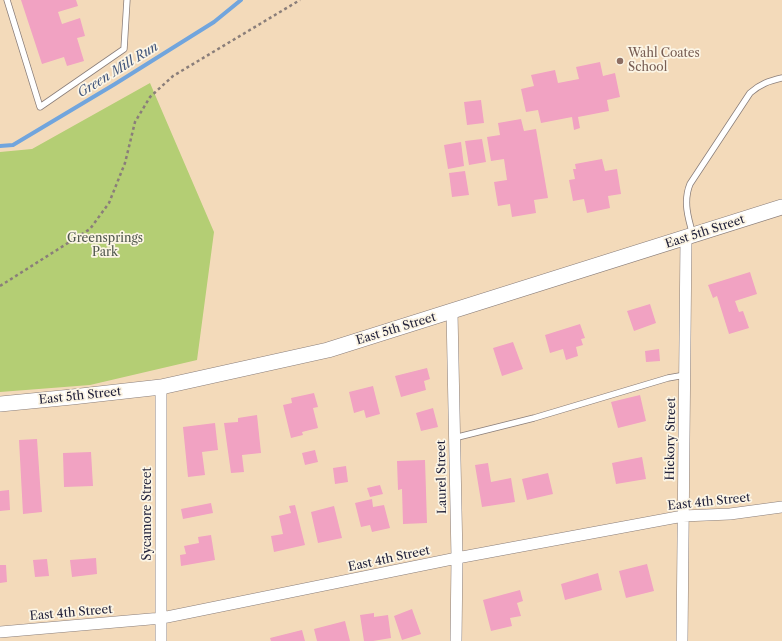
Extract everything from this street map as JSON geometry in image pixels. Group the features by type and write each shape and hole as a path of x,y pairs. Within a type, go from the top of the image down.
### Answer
{"main road":[{"name":"East 5th Street","path":"0,404 161,387 328,350 782,208"}],"street":[{"name":"Hickory Street","path":"682,641 685,375 690,237"},
{"name":"Laurel Street","path":"452,312 457,558 456,641"},
{"name":"Sycamore Street","path":"161,387 161,641"},
{"name":"East 4th Street","path":"0,632 162,618 457,558 683,516 730,514 782,507"}],"lane":[{"path":"7,0 40,107 124,49 127,0"},
{"path":"690,237 687,213 687,191 690,184 750,94 762,84 782,78"},
{"path":"454,438 520,422 668,378 685,375"}],"path":[{"path":"0,286 90,229 109,204 125,163 135,122 150,97 173,76 300,0"}],"green space":[{"name":"Greensprings Park","path":"150,83 214,232 197,360 90,385 0,392 0,152 32,149"}],"building":[{"path":"21,0 76,0 78,6 58,12 62,24 80,18 85,36 77,38 84,61 67,66 64,57 42,64"},
{"path":"600,62 603,76 615,73 620,97 607,100 609,111 578,117 580,128 574,130 572,117 541,123 538,110 526,112 521,89 534,86 531,75 555,70 558,83 579,79 576,67"},
{"path":"481,100 484,123 467,125 464,102"},
{"path":"521,119 524,131 536,129 548,198 534,200 536,213 512,217 510,204 498,206 494,182 507,180 504,159 491,161 487,137 500,135 498,123"},
{"path":"482,139 486,162 469,165 465,141"},
{"path":"461,142 464,166 448,169 444,145"},
{"path":"602,159 605,171 617,169 621,194 608,196 610,208 587,213 584,199 573,201 569,180 575,179 573,169 576,169 575,164"},
{"path":"465,171 469,195 452,197 449,173"},
{"path":"750,272 757,294 735,301 739,312 743,311 749,328 729,334 717,296 713,298 708,285"},
{"path":"650,304 656,323 634,331 627,311"},
{"path":"580,324 585,338 581,339 583,345 576,347 578,356 566,360 563,349 550,353 545,335"},
{"path":"513,342 523,369 502,376 493,348"},
{"path":"659,349 660,361 646,362 645,351"},
{"path":"427,368 430,379 424,381 426,390 401,397 395,376"},
{"path":"373,386 380,414 366,418 364,410 354,413 349,392"},
{"path":"314,393 318,407 313,408 318,428 302,432 303,435 291,438 283,405 292,403 291,398"},
{"path":"640,395 646,421 618,428 611,402"},
{"path":"433,408 438,427 421,431 416,413"},
{"path":"257,415 261,453 242,455 244,472 231,473 224,423 238,422 238,418"},
{"path":"215,423 218,450 202,452 205,475 188,477 183,427"},
{"path":"37,439 42,512 23,514 19,440"},
{"path":"315,450 318,462 305,465 302,453"},
{"path":"91,452 93,486 64,487 63,453"},
{"path":"642,457 646,479 616,484 612,463"},
{"path":"425,460 427,523 403,524 402,489 398,490 397,461"},
{"path":"488,463 491,482 511,478 515,502 482,507 475,465"},
{"path":"346,466 348,482 335,484 333,468"},
{"path":"548,473 553,494 527,500 522,479"},
{"path":"380,485 383,494 370,497 367,488"},
{"path":"9,490 10,510 0,511 0,491"},
{"path":"372,499 373,507 384,505 390,528 372,532 370,525 361,527 355,503"},
{"path":"211,503 213,513 183,519 181,509"},
{"path":"295,505 305,545 274,552 271,536 283,534 279,516 291,513 289,506"},
{"path":"334,506 342,538 318,543 311,512"},
{"path":"211,535 215,560 181,566 180,555 186,554 184,546 199,543 198,537"},
{"path":"96,558 97,574 72,577 70,560"},
{"path":"47,559 49,576 35,577 33,560"},
{"path":"647,564 654,591 626,598 619,571"},
{"path":"0,565 6,565 7,582 0,583"},
{"path":"598,573 602,590 565,600 561,584"},
{"path":"520,590 523,601 517,603 521,616 510,618 512,626 491,631 483,600"},
{"path":"412,609 421,634 402,640 394,616"},
{"path":"374,613 374,617 388,615 391,638 364,641 360,615"},
{"path":"345,621 350,641 317,641 314,629"},
{"path":"302,630 305,641 271,641 270,638"}],"waterway":[{"name":"Green Mill Run","path":"0,146 13,145 115,84 214,22 241,0"}],"place":[{"name":"Wahl Coates School","path":"620,61"}]}
